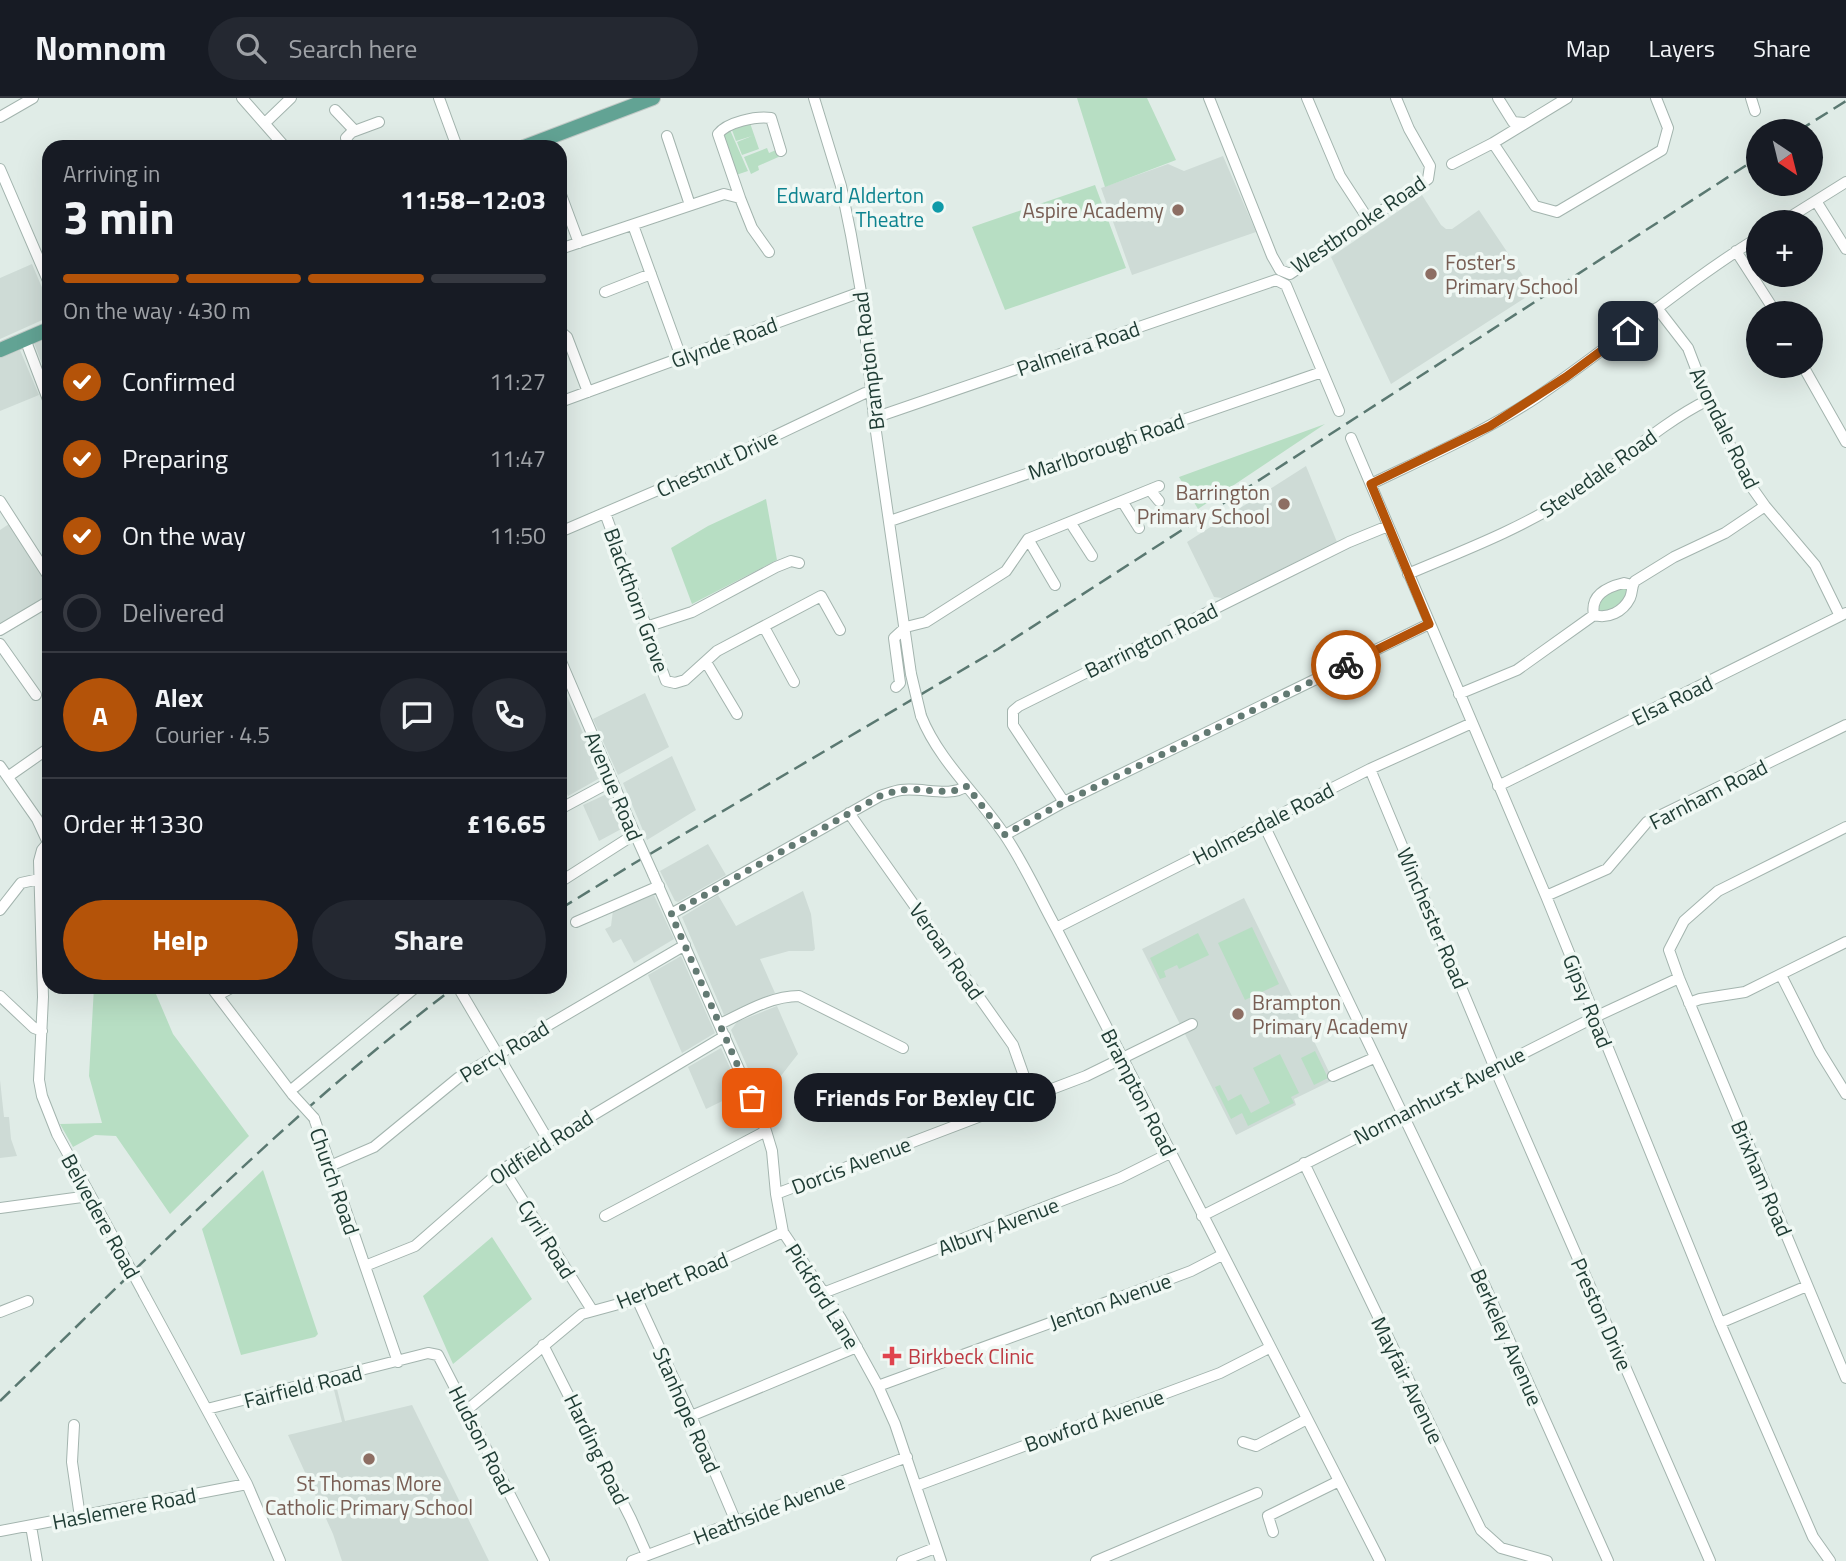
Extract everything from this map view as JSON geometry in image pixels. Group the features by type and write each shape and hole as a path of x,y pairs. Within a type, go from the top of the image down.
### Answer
{"main road":[{"path":"541,140 636,101 653,98"},
{"path":"0,350 42,332"}],"street":[{"path":"0,117 33,98"},
{"path":"242,98 280,140"},
{"path":"266,122 291,98"},
{"path":"439,98 454,140"},
{"name":"Brampton Road","path":"814,98 841,186 861,292 874,418 911,674 921,716 929,736 1004,835 1056,928 1379,1560"},
{"path":"1209,98 1272,256 1339,411"},
{"path":"1307,98 1340,176 1368,219"},
{"name":"Westbrooke Road","path":"1283,277 1428,179 1428,162 1409,129 1396,98"},
{"path":"1497,98 1513,122 1524,123"},
{"path":"1452,164 1493,143 1567,98"},
{"path":"1493,143 1535,206 1557,212 1662,150 1668,128 1656,98"},
{"path":"1751,98 1755,111"},
{"path":"335,110 355,131"},
{"path":"769,252 752,228 718,134 722,128 761,117 771,118 781,151"},
{"path":"347,140 355,131 379,122"},
{"path":"667,136 690,205"},
{"path":"0,169 42,267"},
{"path":"1801,210 1846,182"},
{"path":"567,246 724,194 740,198"},
{"path":"1816,201 1846,249"},
{"path":"567,211 579,243"},
{"path":"632,225 681,357"},
{"path":"1371,484 1512,413 1582,366 1746,245"},
{"path":"1736,251 1768,301"},
{"path":"605,292 651,274"},
{"name":"Palmeira Road","path":"874,418 1283,277"},
{"name":"Glynde Road","path":"567,400 861,292"},
{"name":"Avondale Road","path":"1657,309 1688,348 1731,450 1765,506 1815,565 1843,615"},
{"path":"567,337 588,392"},
{"path":"25,339 42,384"},
{"name":"Marlborough Road","path":"890,521 1322,372"},
{"path":"1810,378 1846,442"},
{"name":"Chestnut Drive","path":"567,528 686,478 842,404 872,393"},
{"name":"Stevedale Road","path":"1408,574 1490,539 1556,505 1588,485 1645,440 1708,400"},
{"name":"Gipsy Road","path":"1352,439 1546,896 1720,1323 1813,1537 1830,1561"},
{"path":"906,627 926,622 1006,571 1028,539 1155,488 1159,501"},
{"path":"0,501 42,566"},
{"path":"1122,501 1139,528"},
{"path":"1460,694 1517,670 1594,615 1605,616 1620,611 1629,600 1632,585 1653,569 1724,533 1765,506"},
{"name":"Blackthorn Grove","path":"605,513 666,681 675,683 685,680 717,651 821,596 840,630"},
{"path":"1070,522 1092,556"},
{"name":"Barrington Road","path":"1064,802 1013,724 1013,711 1018,706 1349,542 1388,526"},
{"path":"1028,539 1055,585"},
{"path":"646,627 692,611 776,567 791,561 799,563"},
{"path":"1594,615 1595,601 1601,592 1624,583 1632,585"},
{"path":"0,630 42,605"},
{"name":"Elsa Road","path":"1498,786 1843,615"},
{"path":"1004,835 1064,802 1429,624"},
{"path":"764,627 794,682"},
{"name":"Brampton Road","path":"897,687 900,683 894,638 906,627"},
{"path":"0,644 36,695"},
{"path":"706,662 737,714"},
{"name":"Avenue Road","path":"567,683 653,874"},
{"name":"Holmesdale Road","path":"1056,928 1370,769 1472,723"},
{"name":"Farnham Road","path":"1546,896 1607,869 1647,822 1846,725"},
{"path":"9,776 42,753"},
{"path":"0,766 42,830"},
{"name":"Winchester Road","path":"1370,769 1496,1067"},
{"path":"567,805 611,781"},
{"path":"671,914 880,796 901,790 932,789 953,792 967,786"},
{"name":"Veroan Road","path":"849,813 1013,1045 1031,1096"},
{"name":"Berkeley Avenue","path":"1263,823 1485,1286 1608,1561"},
{"name":"Brixham Road","path":"1846,827 1718,891 1684,921 1669,950 1807,1286 1841,1356 1846,1378"},
{"path":"567,878 635,834"},
{"name":"Belvedere Road","path":"42,850 39,861 42,936 39,1080 42,1096 54,1128 247,1484 280,1561"},
{"name":"Pickford Lane","path":"653,874 766,1131 772,1152 783,1232 878,1386 907,1457 941,1561"},
{"path":"0,911 21,883 39,879"},
{"path":"576,922 659,886"},
{"path":"1689,1003 1745,992 1846,943"},
{"name":"Percy Road","path":"330,1166 374,1147 458,1078 685,945"},
{"path":"1781,975 1820,1052 1846,1094"},
{"name":"Normanhurst Avenue","path":"1202,1216 1595,1017 1679,978"},
{"name":"Church Road","path":"216,994 314,1118 398,1362"},
{"path":"292,1093 408,994"},
{"path":"463,994 548,1140"},
{"path":"0,996 34,1028 42,1031"},
{"path":"720,1024 784,996 799,996 903,1048"},
{"name":"Dorcis Avenue","path":"776,1194 1086,1076 1192,1024"},
{"name":"Oldfield Road","path":"365,1266 415,1246 503,1168 725,1036"},
{"path":"1333,1076 1374,1058"},
{"name":"Preston Drive","path":"1496,1067 1710,1561"},
{"path":"605,1216 766,1131"},
{"name":"Albury Avenue","path":"823,1293 1120,1178 1170,1153"},
{"name":"Mayfair Avenue","path":"1304,1163 1481,1530 1501,1548 1547,1561"},
{"name":"Cyril Road","path":"503,1168 592,1310"},
{"path":"0,1208 82,1197 89,1193"},
{"name":"Herbert Road","path":"467,1410 582,1314 637,1299 783,1232"},
{"name":"Jenton Avenue","path":"878,1386 1191,1271 1222,1255"},
{"path":"1720,1323 1807,1286"},
{"name":"Stanhope Road","path":"637,1299 736,1522"},
{"path":"0,1312 28,1301"},
{"name":"Harding Road","path":"544,1345 647,1555"},
{"path":"691,1416 857,1348"},
{"name":"Bowford Avenue","path":"916,1486 1220,1373 1269,1348"},
{"name":"Hudson Road","path":"398,1362 428,1353 438,1355 544,1561"},
{"name":"Fairfield Road","path":"208,1409 398,1362"},
{"path":"1243,1442 1256,1446 1307,1419"},
{"path":"74,1425 72,1462 80,1517"},
{"name":"Heathside Avenue","path":"632,1561 907,1457"},
{"path":"1273,1532 1268,1516 1339,1481"},
{"name":"Haslemere Road","path":"0,1531 247,1484"},
{"path":"1096,1561 1257,1493"},
{"path":"31,1526 37,1561"},
{"path":"902,1561 935,1548"}],"shaded area":[{"name":"Aspire Academy","path":"1223,156 1256,232 1132,275 1101,188 1168,164 1184,171"},
{"name":"Foster's Primary School","path":"1422,195 1446,229 1452,229 1479,210 1534,292 1391,384 1331,257"},
{"path":"32,264 42,288 42,320 0,339 0,278"},
{"path":"42,340 42,364 34,343"},
{"path":"20,350 39,395 0,411 0,358"},
{"name":"Barrington Primary School","path":"1306,466 1337,542 1222,598 1214,597 1187,542"},
{"path":"12,522 42,570 42,603 0,628 0,530"},
{"path":"645,693 669,747 618,775 593,719"},
{"path":"567,696 601,775 568,796 567,794"},
{"path":"672,756 696,810 647,840 623,783"},
{"path":"609,793 625,827 599,841 583,805"},
{"path":"708,844 726,875 678,902 675,901 660,871"},
{"path":"803,891 811,914 815,949 789,951 760,959 775,993 724,1015 682,917 718,895 736,926"},
{"path":"653,893 674,939 634,963 621,939 613,943 605,929 611,926 613,910"},
{"name":"Brampton Primary Academy","path":"1244,898 1333,1080 1294,1099 1296,1105 1236,1135 1142,949"},
{"path":"681,956 715,1033 682,1053 648,975"},
{"path":"777,1006 798,1054 762,1100 731,1030 737,1022"},
{"path":"721,1048 741,1092 706,1109 688,1067"},
{"path":"0,1080 4,1117 9,1117 11,1139 17,1156 0,1158"},
{"name":"St Thomas More Catholic Primary School","path":"336,1385 345,1421 412,1405 489,1561 342,1561 333,1534 288,1435 342,1422 333,1386"}],"green space":[{"path":"1077,98 1147,98 1176,160 1105,187"},
{"path":"750,123 759,149 742,155 737,142 752,136 736,141 732,130"},
{"path":"730,130 748,171 736,175 723,136"},
{"path":"767,148 769,153 776,150 783,155 758,166 759,170 751,174 744,157"},
{"path":"1095,185 1126,268 1005,310 972,227"},
{"path":"1325,424 1198,509 1179,477"},
{"path":"766,499 777,560 692,604 671,548 708,526"},
{"path":"1623,587 1627,588 1626,597 1610,612 1598,611 1602,597"},
{"path":"1252,927 1279,984 1245,1000 1218,943"},
{"path":"1198,933 1209,955 1179,969 1177,965 1164,971 1166,977 1160,979 1150,958"},
{"path":"94,994 156,994 173,1034 249,1136 170,1214 116,1136 95,1135 73,1147 60,1124 102,1123 89,1076"},
{"path":"1315,1051 1328,1078 1314,1085 1301,1058"},
{"path":"1280,1054 1299,1093 1291,1097 1294,1103 1248,1126 1242,1113 1231,1119 1215,1087 1220,1085 1228,1101 1241,1094 1251,1113 1270,1103 1253,1068"},
{"path":"263,1170 318,1334 315,1337 241,1355 202,1229"},
{"path":"492,1237 532,1299 453,1364 423,1296"}],"railway":[{"path":"1817,119 1846,101"},
{"path":"567,905 998,649 1746,165"},
{"path":"0,1401 278,1135 446,994"}],"way so far":[{"path":"752,1098 671,914 880,796 901,790 932,789 953,792 967,786 1004,835 1064,802 1346,665"}],"place":[{"name":"Edward Alderton Theatre","path":"938,207"},
{"name":"Aspire Academy","path":"1178,210"},
{"name":"Foster's Primary School","path":"1431,274"},
{"name":"Barrington Primary School","path":"1284,504"},
{"name":"Brampton Primary Academy","path":"1238,1014"},
{"name":"Friends For Bexley CIC","path":"752,1098"},
{"name":"Birkbeck Clinic","path":"892,1356"},
{"name":"St Thomas More Catholic Primary School","path":"369,1459"}],"route":[{"path":"1346,665 1429,624 1371,484 1490,426 1582,366 1628,331"}]}
